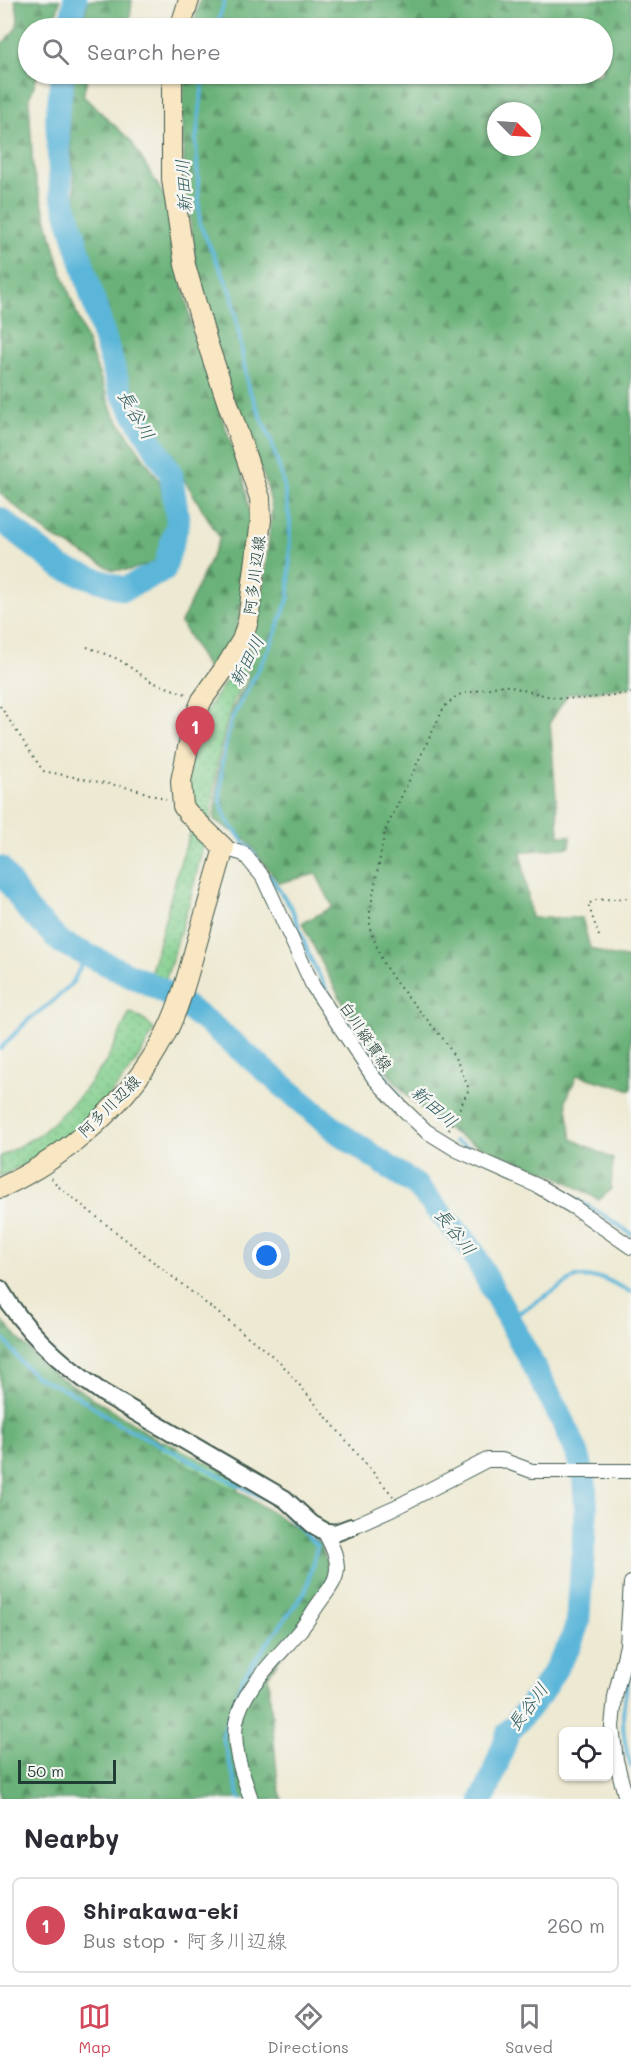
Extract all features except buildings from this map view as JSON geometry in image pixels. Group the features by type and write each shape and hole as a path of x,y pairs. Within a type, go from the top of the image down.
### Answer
{"main road":[{"path":"183,18 189,0"},
{"name":"阿多川辺線","path":"172,84 172,179 185,265 208,345 260,498 261,520 249,621 242,640 202,700 194,719 181,781 183,806"},
{"path":"183,806 200,826 224,848"},
{"name":"阿多川辺線","path":"0,1188 40,1166 82,1135 122,1097 142,1072 165,1035 184,989 224,848"}],"street":[{"name":"白川縦貫線","path":"224,848 244,854 263,877 313,986 374,1078 401,1107 426,1131 457,1150 538,1186 631,1247"},
{"path":"0,1289 33,1334 74,1373 103,1393 285,1499 324,1532 333,1548 337,1564 336,1575 302,1627 260,1677 241,1704 236,1722 235,1739 240,1765 251,1799"},
{"path":"324,1532 335,1533 351,1527 488,1460 502,1460 532,1471 631,1471"},
{"path":"626,1799 616,1760 612,1727 615,1697 627,1645 631,1582"}],"path":[{"path":"87,647 118,659 152,682 202,700"},
{"path":"447,1135 469,1089 445,1041 384,965 369,929 370,911 385,831 444,707 459,695 503,685 551,697 581,699 631,693"},
{"path":"0,706 43,771 135,789 183,806"},
{"path":"599,936 588,904 596,900 631,898"},
{"path":"40,1166 59,1187 280,1362 400,1505"}],"green space":[{"path":"15,0 60,0 56,18 18,18"},
{"path":"88,0 132,0 130,18 84,18"},
{"path":"200,0 631,0 631,687 568,694 550,722 559,836 570,836 570,847 521,852 531,918 582,918 590,948 608,955 631,959 631,1090 577,1075 566,1100 572,1139 613,1159 611,1189 599,1200 560,1178 463,1138 435,1120 410,1098 367,1044 332,983 302,923 333,907 316,874 279,883 246,839 214,820 219,766 232,711 247,681 248,653 263,590 272,509 266,482 217,356 198,284 184,170 182,103 185,84 613,84 613,18 196,18"},
{"path":"18,21 18,84 35,84 29,100 33,171 62,273 113,413 160,482 167,518 164,543 157,562 130,570 113,570 49,535 0,493 0,45 17,26"},
{"path":"73,84 86,84 83,96 131,141 165,197 195,341 244,480 250,516 246,580 236,634 212,676 181,623 220,538 132,394 112,336 77,213 68,113"},
{"path":"244,655 244,677 230,710 217,764 209,827 193,809 188,790 189,768 207,709"},
{"path":"191,831 204,842 190,900 165,982 150,975 180,863"},
{"path":"130,1012 148,1023 154,1030 142,1052 109,1096 89,1116 46,1151 0,1176 0,1157 42,1133 79,1097 106,1062"},
{"path":"0,1319 47,1369 320,1543 330,1570 326,1587 268,1676 278,1784 282,1799 0,1799"},
{"path":"164,1441 244,1482 235,1491 158,1450"}],"waterway":[{"name":"長谷川","path":"72,18 75,0"},
{"name":"新田川","path":"219,18 225,0"},
{"name":"長谷川","path":"0,519 62,568 124,589 164,570 178,522 171,474 120,390 61,192 57,117 62,84"},
{"name":"新田川","path":"203,84 196,141 200,225 232,294 248,387 271,440 283,481 290,522 289,597 270,647 231,721 222,763 220,799 226,819 257,859"},
{"name":"長谷川","path":"0,868 28,910 62,943 162,990 210,1024 339,1133 417,1186 470,1247 564,1423 584,1477 586,1509 578,1622 569,1647 541,1693 508,1733 482,1799"},
{"name":"新田川","path":"269,875 292,909 310,958 336,1008 400,1097"},
{"path":"0,1049 28,1020 73,982 86,955"},
{"name":"新田川","path":"454,1141 544,1181 605,1216 631,1234"},
{"path":"509,1319 576,1277 603,1278 631,1292"},
{"path":"0,1334 35,1376 76,1395 117,1423 276,1504 317,1546 306,1590 243,1677 222,1736 240,1799"},
{"name":"新田川","path":"631,1663 623,1715 624,1739 631,1767"}],"place":[{"name":"Shirakawa-eki","path":"195,756"}]}
